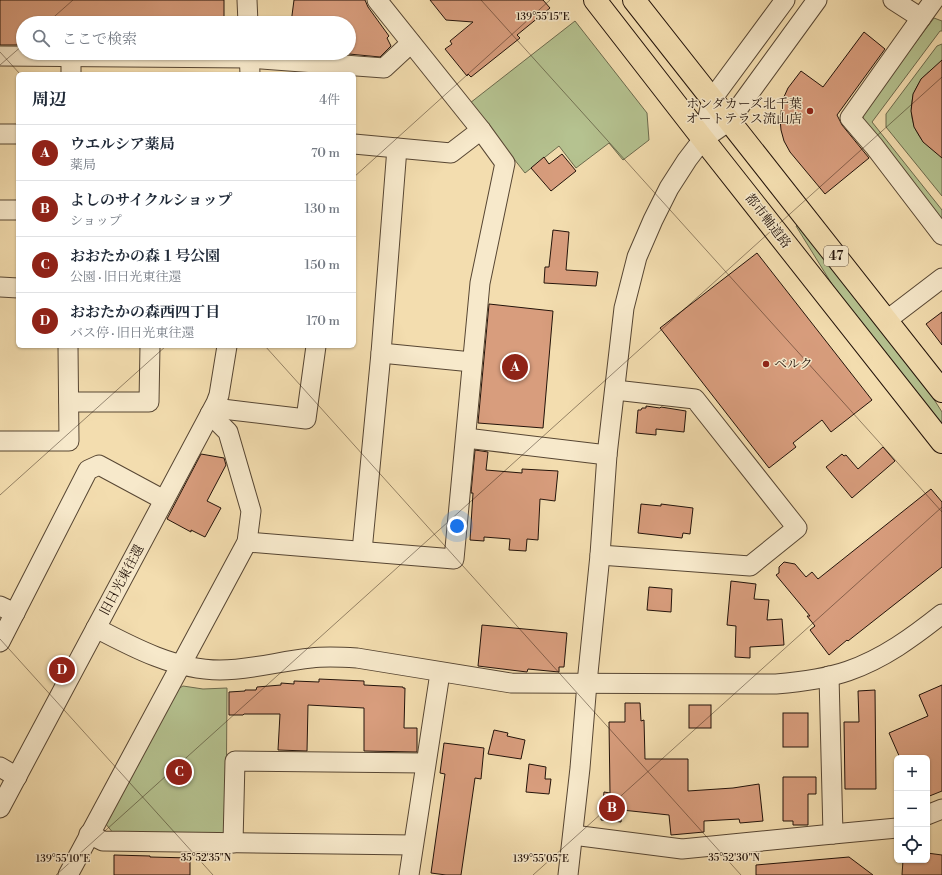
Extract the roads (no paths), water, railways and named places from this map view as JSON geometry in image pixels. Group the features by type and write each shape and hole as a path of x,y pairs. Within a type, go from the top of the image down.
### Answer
{"main road":[{"name":"都市軸道路","path":"595,0 942,442"},
{"name":"47","path":"634,0 942,391"}],"street":[{"path":"247,0 248,16"},
{"path":"247,542 454,559 480,283 505,163 481,130 377,0"},
{"path":"703,139 712,99 785,0"},
{"path":"568,875 600,555 607,455 624,308 637,257 652,220 669,188 703,139 729,121 817,0"},
{"path":"893,0 922,18"},
{"path":"934,0 850,118 874,146 942,235"},
{"path":"28,60 71,66 249,62 384,68 411,43"},
{"path":"0,56 16,58"},
{"path":"356,144 450,153 481,130"},
{"path":"0,134 16,134"},
{"path":"362,551 381,353 397,148"},
{"path":"0,210 16,210"},
{"path":"887,320 942,278"},
{"path":"0,287 16,288"},
{"path":"0,441 69,441 68,348"},
{"path":"69,402 149,402 150,348"},
{"name":"旧日光東往還","path":"0,808 212,411 219,395 227,348"},
{"path":"212,411 306,419 316,348"},
{"path":"381,353 472,362"},
{"path":"600,555 750,566 797,528 695,399 615,390"},
{"path":"68,875 247,542 251,511 228,432 212,411"},
{"path":"466,438 607,455"},
{"path":"0,642 8,610 88,470 99,465 164,500"},
{"path":"96,628 140,651 181,664 199,668 220,670 244,668 312,657 335,657 357,658 511,684 776,684 801,682 848,671 882,656 918,633 942,614"},
{"path":"409,875 440,673"},
{"path":"829,676 833,834"},
{"path":"233,844 234,761 425,763"},
{"path":"0,767 17,777"},
{"path":"930,814 942,808"},
{"path":"573,835 682,849 894,828"},
{"path":"89,834 103,841 233,844 413,845"}],"place":[{"name":"ホンダカーズ北千葉 オートテラス流山店","path":"810,111"},
{"name":"ベルク","path":"766,364"},
{"name":"ウエルシア薬局","path":"515,367"},
{"name":"おおたかの森西四丁目","path":"62,670"},
{"name":"おおたかの森１号公園","path":"179,772"},
{"name":"よしのサイクルショップ","path":"612,808"}]}
